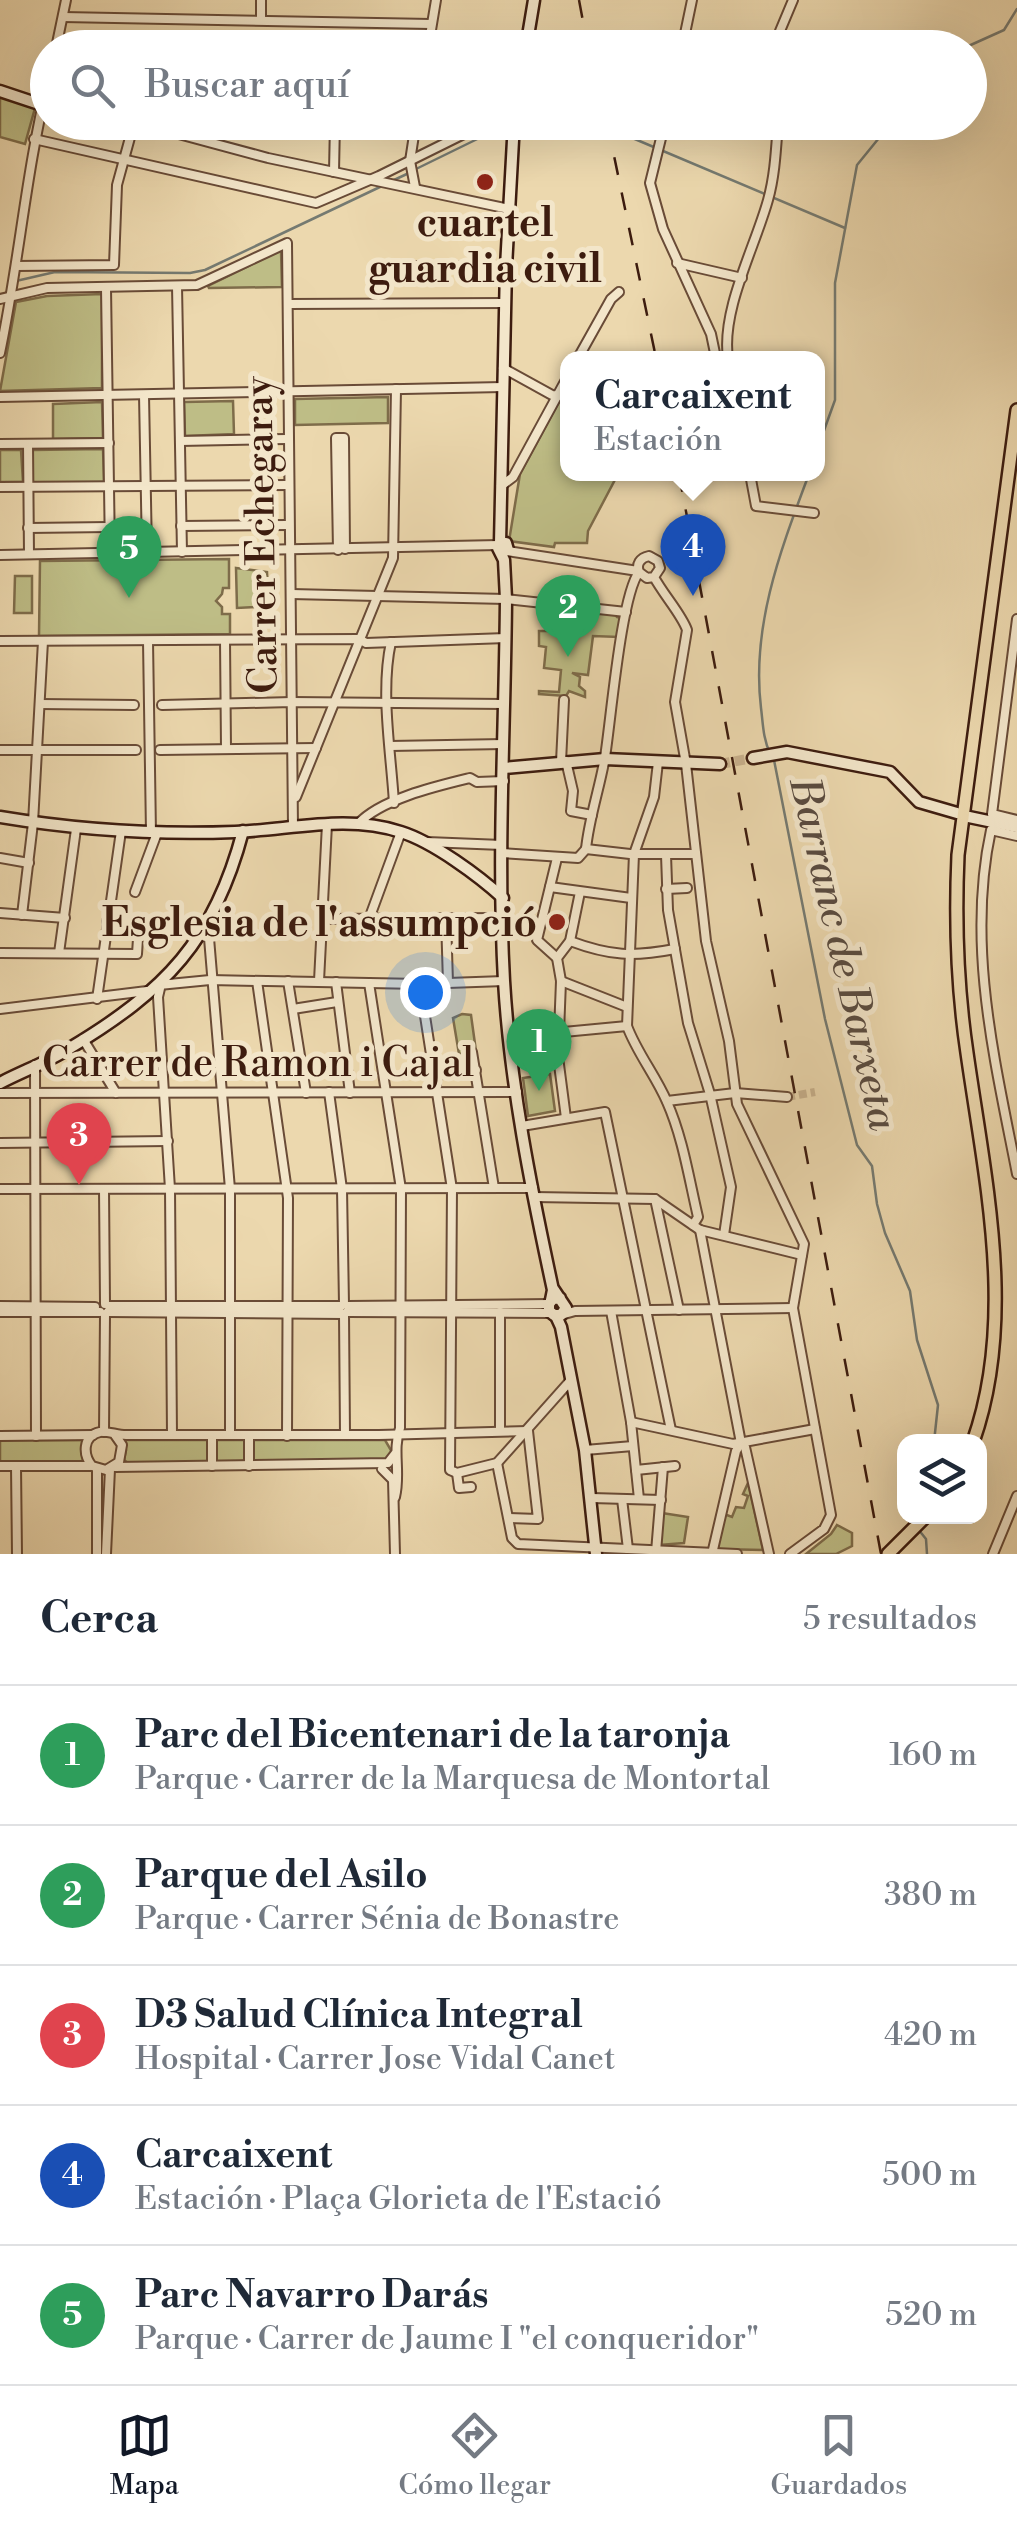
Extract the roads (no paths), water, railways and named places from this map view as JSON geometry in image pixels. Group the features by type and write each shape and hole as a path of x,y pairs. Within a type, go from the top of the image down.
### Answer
{"main road":[{"path":"976,1434 994,1386 1002,1344 1004,1298 1001,1250 964,1036 954,923 958,855 1017,410"},
{"path":"888,1554 918,1524"}],"street":[{"path":"60,30 66,0"},
{"path":"261,0 261,20"},
{"path":"431,30 436,0"},
{"path":"529,30 534,0"},
{"path":"686,30 692,0"},
{"path":"781,30 793,0"},
{"path":"63,17 432,24"},
{"path":"0,91 30,101"},
{"path":"0,352 34,140 316,202 410,164 455,140"},
{"path":"16,271 114,264 116,185 129,140"},
{"path":"199,140 334,172 411,184 509,209"},
{"path":"334,172 335,140"},
{"path":"411,184 413,140"},
{"path":"513,140 500,486 506,599 500,897 504,981 522,1126 585,1450 596,1550"},
{"path":"660,140 650,184 662,229 711,334 715,351"},
{"path":"727,351 726,340 742,278 769,196 776,140"},
{"name":"Carrer Echegaray","path":"177,286 197,285 286,243 294,826"},
{"path":"677,263 742,278"},
{"path":"400,266 506,267"},
{"path":"0,299 12,292 47,288 177,286 182,552"},
{"path":"106,288 110,554"},
{"path":"582,351 618,292"},
{"path":"288,304 505,303"},
{"path":"503,368 552,395 560,395"},
{"path":"0,397 503,387"},
{"path":"294,802 393,558 396,389"},
{"path":"500,486 513,477 560,390"},
{"path":"144,395 147,553"},
{"path":"336,438 344,438 342,550 336,438"},
{"path":"180,441 287,439"},
{"path":"0,444 109,443"},
{"path":"28,444 29,554"},
{"path":"751,481 756,506 814,512"},
{"path":"0,487 288,485"},
{"path":"182,526 288,525"},
{"path":"28,528 110,527"},
{"path":"0,554 503,548 639,568 647,578 654,577 660,568 656,559 645,557 639,568 632,582 586,849 578,858 557,858 426,842"},
{"path":"654,577 671,607 684,620 686,636 675,702 706,941 730,1041 735,1093 802,1236 794,1308 832,1516 824,1529 790,1554"},
{"path":"291,594 506,599 626,612"},
{"path":"1017,619 992,814 1017,824"},
{"path":"0,641 359,639 366,643 506,638"},
{"path":"225,640 226,748"},
{"path":"22,915 33,822 43,641"},
{"path":"135,892 158,833 148,641"},
{"path":"391,642 388,704 394,803"},
{"path":"564,700 563,762 573,791 571,811 592,815"},
{"path":"40,704 134,705"},
{"path":"162,705 504,704"},
{"path":"390,746 504,744"},
{"path":"160,750 316,748"},
{"path":"0,750 136,750"},
{"path":"754,758 787,752 890,772 920,802 963,815 1017,824"},
{"path":"358,824 368,813 470,778 476,782 563,762 604,759 720,764"},
{"path":"658,762 654,798 634,854 627,1026 666,1100 698,1217 696,1228 741,1443 769,1554"},
{"path":"0,817 76,828 158,833 358,824 400,832 426,842 500,897"},
{"path":"319,981 327,824"},
{"path":"59,953 76,828"},
{"path":"1017,836 991,830 981,923 998,1086 1013,1132 1017,1174"},
{"path":"97,999 121,831"},
{"path":"0,1083 83,1040 140,1003 182,963 208,926 243,831"},
{"path":"368,920 400,832"},
{"path":"586,849 696,854"},
{"path":"666,855 666,889 688,1024 710,1094 731,1188 724,1236"},
{"path":"0,858 29,863"},
{"path":"557,858 538,940 556,958 561,981 557,1033 566,1118"},
{"path":"550,887 631,898"},
{"path":"666,889 688,888"},
{"path":"556,958 570,941 580,892"},
{"path":"0,913 64,918"},
{"path":"446,918 448,982"},
{"path":"321,919 504,918"},
{"path":"107,921 208,926"},
{"path":"0,954 137,954 139,923"},
{"path":"208,926 230,1189 230,1435"},
{"path":"570,941 603,953 674,949"},
{"path":"0,1009 97,999 139,993 161,984 210,980 420,984 504,981"},
{"path":"257,981 287,1190 287,1436"},
{"path":"288,981 306,1093"},
{"path":"561,981 626,1008"},
{"path":"336,982 350,1093"},
{"path":"369,983 401,1189 400,1429 396,1438 394,1554"},
{"path":"161,984 158,997 170,1189 172,1435"},
{"path":"420,984 452,1189 455,1473 459,1488 471,1487"},
{"path":"293,1009 337,1002"},
{"path":"511,1037 627,1026"},
{"path":"83,1040 116,1093"},
{"path":"472,1052 494,1188"},
{"path":"35,1065 36,1436"},
{"path":"435,1075 476,1070"},
{"path":"329,1092 342,1189 345,1435"},
{"name":"Carrer de Ramon i Cajal","path":"0,1093 517,1092"},
{"path":"666,1100 735,1093 787,1097"},
{"path":"522,1126 605,1112 671,1430"},
{"path":"0,1143 168,1142"},
{"path":"0,1189 494,1188 655,1199 696,1228 802,1255"},
{"path":"104,1189 104,1432"},
{"path":"655,1199 679,1310"},
{"path":"0,1309 794,1308"},
{"path":"453,1309 559,1309"},
{"path":"611,1310 631,1422 639,1499"},
{"path":"500,1312 500,1430"},
{"path":"455,1473 497,1463 571,1380"},
{"path":"631,1422 741,1443 815,1428"},
{"path":"0,1436 104,1432 396,1438 452,1431 528,1431"},
{"path":"509,1518 538,1519 528,1431"},
{"path":"93,1435 85,1450 95,1468 97,1554"},
{"path":"106,1554 113,1468 123,1451 115,1435"},
{"path":"212,1435 212,1466"},
{"path":"249,1436 249,1466"},
{"path":"712,1553 741,1443"},
{"path":"585,1450 633,1446"},
{"path":"0,1466 348,1466 396,1459"},
{"path":"348,1466 384,1469 396,1459"},
{"path":"497,1463 512,1538 518,1544 737,1554"},
{"path":"16,1466 17,1554"},
{"path":"636,1470 675,1466"},
{"path":"656,1552 663,1467"},
{"path":"384,1469 393,1480 395,1497"},
{"path":"993,1554 1017,1496"},
{"path":"592,1498 661,1500"},
{"path":"622,1499 628,1550"}],"waterway":[{"name":"Barranc de Barxeta","path":"987,38 1004,30 1017,9"},
{"path":"416,169 475,140"},
{"path":"637,140 845,228"},
{"name":"Barranc de Barxeta","path":"825,428 835,400 835,283 857,165 877,140"},
{"path":"394,180 409,173"},
{"path":"16,281 55,272 205,270 382,186"},
{"name":"Barranc de Barxeta","path":"770,753 764,731 760,647 779,559 807,481"},
{"name":"Barranc de Barxeta","path":"774,760 825,1019 857,1145 872,1166 885,1233 910,1291 917,1340 938,1405 935,1434"},
{"name":"Barranc de Barxeta","path":"918,1529 926,1539 927,1554"}],"tunnel":[{"path":"720,764 753,758"},
{"path":"787,1097 815,1092"}],"railway":[{"path":"579,0 585,30"},
{"path":"611,140 655,351"},
{"path":"680,481 881,1554"}],"place":[{"name":"cuartel guardia civil","path":"485,182"},
{"name":"Carcaixent","path":"693,596"},
{"name":"Parc Navarro Darás","path":"129,598"},
{"name":"Parque del Asilo","path":"568,657"},
{"name":"Esglesia de l'assumpció","path":"557,922"},
{"name":"Parc del Bicentenari de la taronja","path":"539,1091"},
{"name":"D3 Salud Clínica Integral","path":"79,1185"}]}
